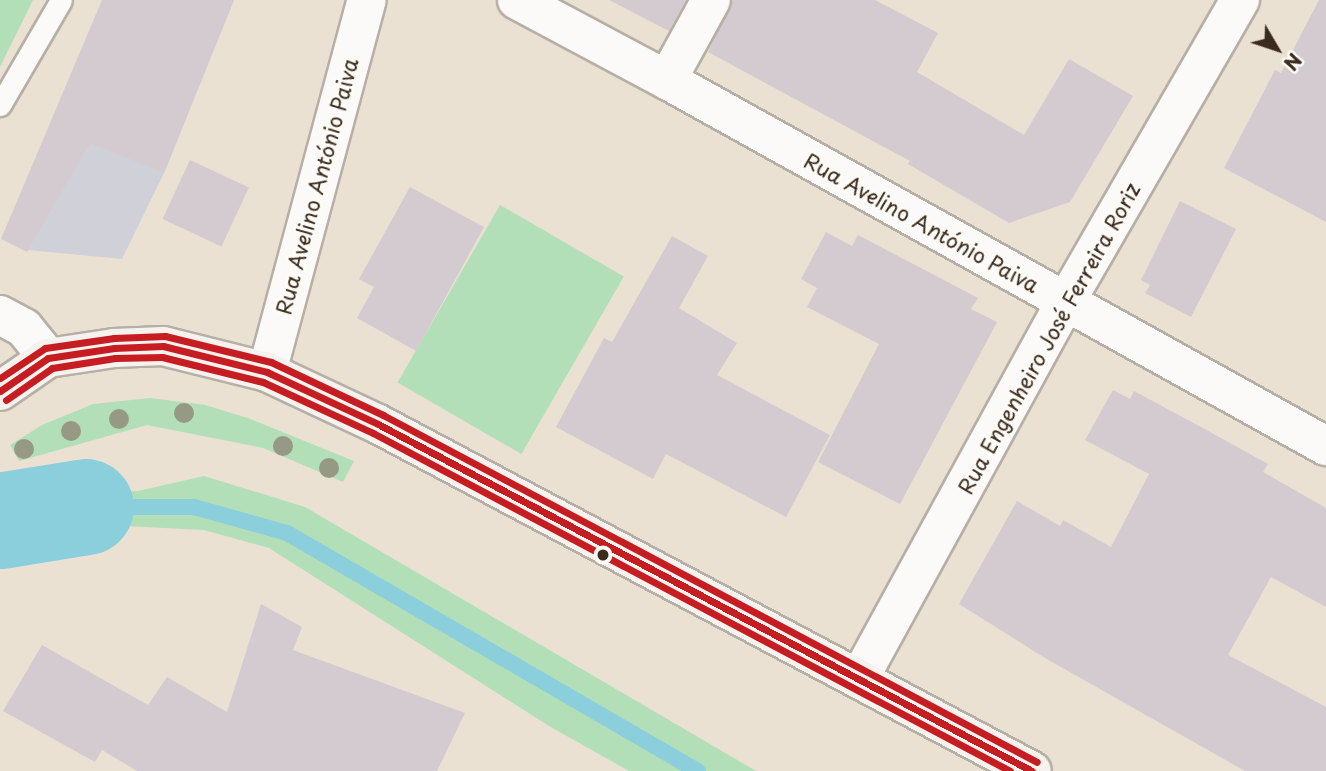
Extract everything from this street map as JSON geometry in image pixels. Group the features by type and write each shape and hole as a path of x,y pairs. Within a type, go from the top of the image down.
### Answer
{"main road":[{"path":"0,391 48,358 114,348 163,346 267,372 378,424 860,677 1032,771"}],"street":[{"name":"Rua Avelino António Paiva","path":"267,372 367,0"},
{"name":"Rua Avelino António Paiva","path":"517,0 667,80 1326,446"},
{"path":"667,80 711,0"},
{"name":"Rua Engenheiro José Ferreira Roriz","path":"860,677 1065,303 1240,0"},
{"path":"0,315 24,328 48,358"}],"lane":[{"path":"0,105 61,0"}],"shaded area":[{"path":"102,0 234,0 164,173 122,259 28,250"}],"green space":[{"path":"0,0 33,0 0,67"},
{"path":"500,205 624,276 521,454 398,383"},
{"path":"150,398 205,405 248,418 354,461 343,482 263,448 147,425 19,461 10,445 42,425 93,404"},
{"path":"204,476 305,507 756,771 629,771 549,726 269,548 204,530 85,524 0,529 0,495 138,491"}],"building":[{"path":"102,0 234,0 164,173 90,143 27,252 1,239"},
{"path":"609,0 686,0 669,31"},
{"path":"733,0 875,0 938,33 917,72 1024,135 1069,59 1133,96 1070,202 1009,223 908,164 910,161 708,52"},
{"path":"1319,0 1326,0 1326,222 1224,168 1275,70 1281,73"},
{"path":"190,160 249,187 221,246 163,219"},
{"path":"410,187 484,227 416,351 357,318 374,287 359,279"},
{"path":"1180,201 1236,229 1191,317 1145,293 1150,285 1141,280"},
{"path":"826,232 852,246 858,235 978,298 971,309 997,322 900,504 818,462 879,344 807,307 817,288 801,279"},
{"path":"672,236 708,256 679,308 737,343 717,375 830,435 786,517 666,454 653,479 556,427 604,338 612,342"},
{"path":"1113,390 1130,399 1134,391 1268,464 1263,472 1326,508 1326,607 1271,577 1228,655 1326,707 1326,771 1245,771 1045,658 959,604 1017,501 1060,526 1063,520 1111,547 1149,474 1085,440"},
{"path":"261,604 302,627 293,650 465,713 437,771 137,771 102,750 95,762 3,711 42,645 148,705 167,677 227,712"}],"waterway":[{"path":"86,507 194,507 287,533 698,771"},
{"path":"0,521 86,507"}],"transit line":[{"path":"0,378 45,348 114,338 165,336 271,362 383,415 1037,762"},
{"path":"0,391 48,358 114,348 163,346 267,372 378,424 1032,771"},
{"path":"6,400 52,368 115,358 162,357 263,382 373,433 1010,771"}]}
